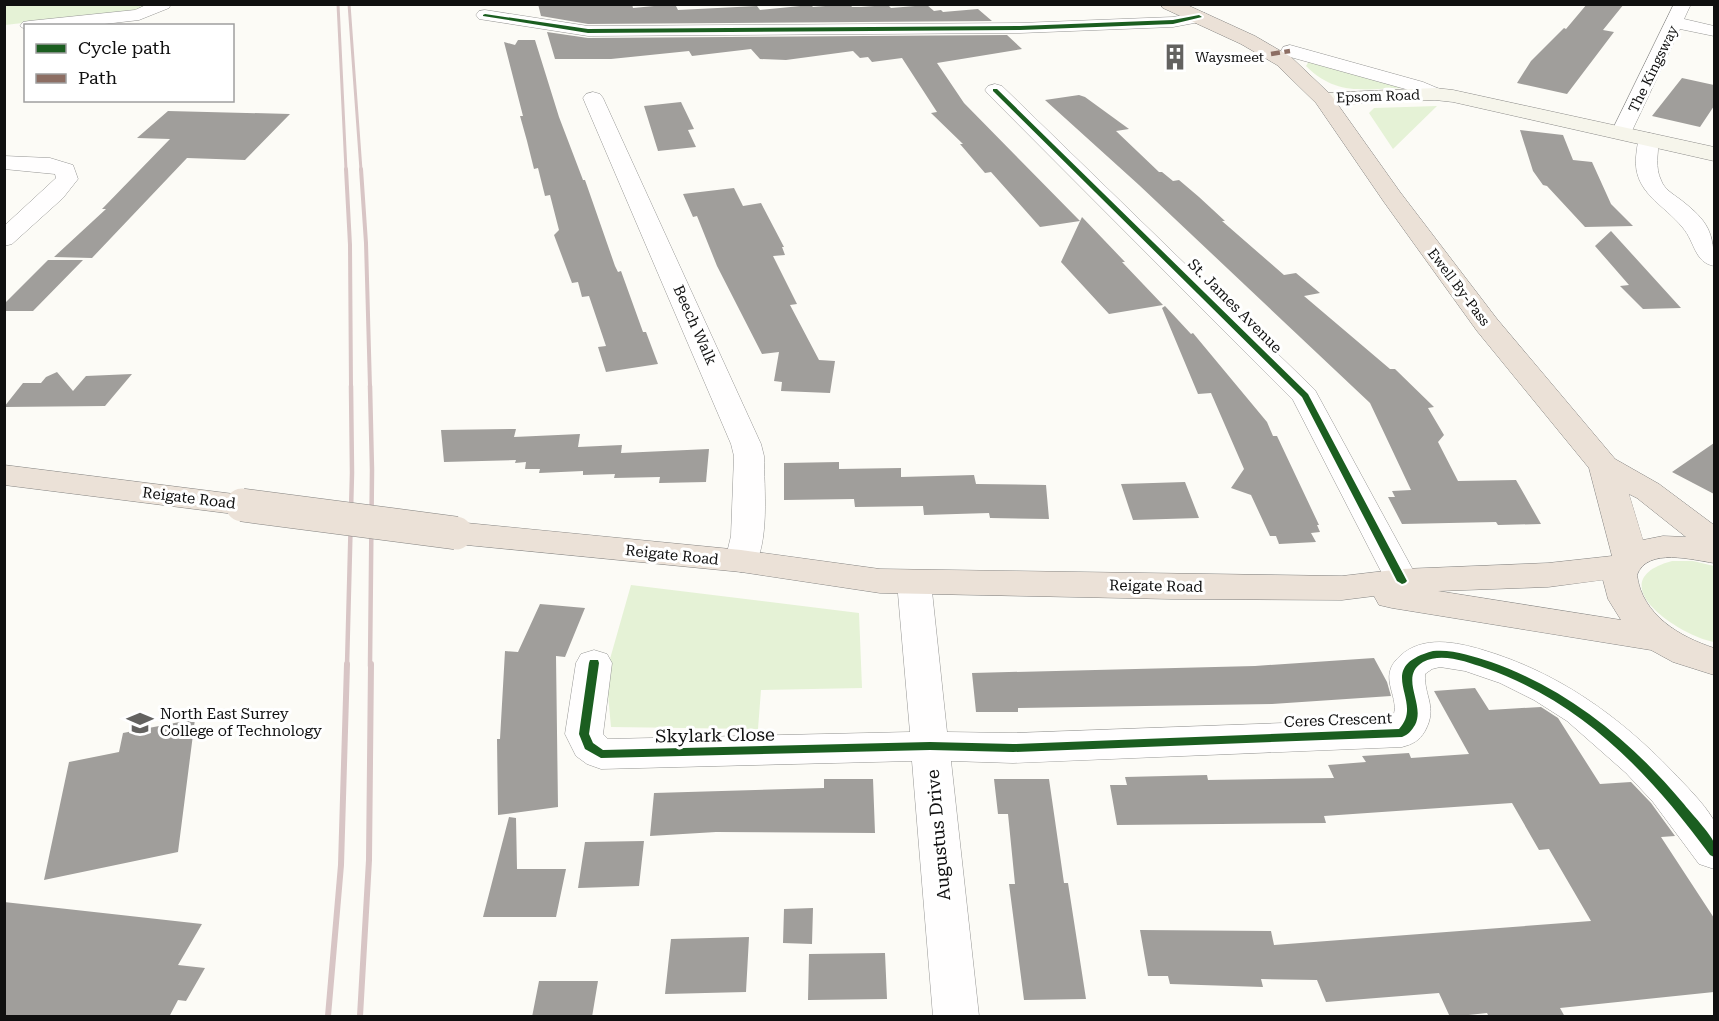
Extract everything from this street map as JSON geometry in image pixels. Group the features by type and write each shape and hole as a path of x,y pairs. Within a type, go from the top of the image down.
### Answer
{"highway":[{"name":"Epsom Road","path":"1169,4 1284,61 1324,99"},
{"name":"Ewell By-Pass","path":"1324,99 1487,325 1605,466 1648,491 1714,541"},
{"name":"Ewell By-Pass","path":"1605,466 1618,507 1627,562 1619,581 1626,602 1635,615 1714,685"},
{"name":"Reigate Road","path":"4,475 456,533 741,561 880,581 1342,588 1402,581 1548,575 1627,562"},
{"path":"1627,562 1643,552 1667,547 1691,547 1714,552"},
{"name":"Reigate Road","path":"1342,588 1669,644"},
{"name":"Ewell By-Pass","path":"1669,644 1714,662"}],"street":[{"path":"62,24 140,20 163,4"},
{"name":"The Kingsway","path":"1622,133 1683,4"},
{"path":"485,15 588,31 1020,28 1173,22 1199,17"},
{"path":"1676,23 1714,31"},
{"name":"Epsom Road","path":"1290,51 1416,86 1435,94"},
{"name":"St. James Avenue","path":"995,90 1305,396 1402,581"},
{"name":"Epsom Road","path":"1324,99 1435,94 1472,99 1714,154"},
{"name":"Beech Walk","path":"593,98 746,444 749,456 747,536 741,561"},
{"path":"1649,139 1646,171 1649,183 1689,220 1714,260"},
{"path":"4,162 50,165 65,170 67,179 56,193 4,239"},
{"name":"Augustus Drive","path":"914,582 956,1017"},
{"name":"Ceres Crescent","path":"930,746 1013,748 1402,732 1412,722 1413,706 1405,681 1408,669 1417,661 1438,653 1499,667 1528,680 1576,710 1628,753 1679,805 1714,852"},
{"name":"Skylark Close","path":"594,663 584,734 589,746 601,754 930,746"}],"green space":[{"path":"4,5 153,5 137,10 5,25"},
{"path":"1309,61 1403,88 1351,89 1339,86 1317,76 1306,66"},
{"path":"1437,106 1393,149 1369,113 1374,108"},
{"path":"1672,561 1693,561 1714,566 1714,642 1699,637 1665,619 1643,594 1642,581 1651,570"},
{"path":"631,585 859,613 862,688 761,690 758,729 611,727 606,673"}],"building":[{"path":"538,4 632,4 633,8 675,4 678,10 757,6 760,10 850,4 852,7 888,5 891,8 927,5 934,11 943,12 978,9 992,21 588,24 541,16"},
{"path":"1587,4 1624,4 1603,30 1614,32 1567,94 1517,83 1531,61 1564,28 1566,29"},
{"path":"547,32 588,38 1007,35 1022,49 937,63 964,103 1080,221 1040,227 991,172 985,173 960,144 963,144 931,113 937,112 902,58 872,62 868,57 860,58 853,51 786,60 760,59 751,49 692,56 689,51 611,59 555,59"},
{"path":"518,40 535,40 559,117 583,180 585,180 615,266 618,272 621,271 643,332 646,332 658,364 606,372 598,347 606,346 589,296 582,297 578,282 572,283 554,235 559,230 550,195 545,196 538,168 534,169 504,42 515,45"},
{"path":"1682,78 1714,85 1714,106 1700,127 1652,116"},
{"path":"1079,95 1129,129 1116,131 1159,172 1173,181 1179,180 1199,197 1225,221 1222,221 1284,275 1296,273 1320,293 1304,296 1390,369 1395,369 1434,407 1428,408 1444,435 1438,442 1458,481 1516,480 1541,524 1498,525 1496,522 1402,524 1388,497 1395,497 1392,491 1411,490 1370,403 1139,185 1045,100"},
{"path":"681,102 694,129 688,130 696,147 658,151 644,106"},
{"path":"168,111 290,114 245,160 187,158 92,258 54,257 106,209 102,209 170,139 137,138"},
{"path":"1520,130 1563,135 1573,160 1592,162 1611,204 1633,226 1585,227 1547,186 1543,185 1533,171"},
{"path":"734,188 743,206 761,203 784,247 782,247 785,255 773,256 797,304 790,305 819,360 835,361 830,393 781,391 782,382 774,381 779,352 762,354 717,266 697,216 693,217 683,194"},
{"path":"1082,217 1163,305 1109,314 1061,262"},
{"path":"1611,231 1681,308 1643,309 1620,286 1629,285 1595,246"},
{"path":"48,260 83,260 33,311 4,311 4,304"},
{"path":"1165,306 1191,334 1193,333 1267,422 1273,436 1277,436 1319,525 1317,525 1320,532 1311,533 1316,542 1279,544 1276,536 1270,536 1251,495 1231,488 1244,469 1211,393 1198,394 1162,308"},
{"path":"57,372 73,391 86,376 132,374 105,406 4,407 23,383 41,383 46,377"},
{"path":"516,429 514,437 580,434 578,447 622,445 621,453 709,449 706,482 659,483 660,477 614,478 615,474 583,475 583,471 539,473 540,469 525,469 526,462 515,463 516,460 444,462 441,430"},
{"path":"1714,443 1714,494 1672,472"},
{"path":"839,462 839,469 901,468 901,477 974,475 976,484 1046,485 1049,519 990,518 989,513 924,515 923,506 855,507 854,499 784,500 784,463"},
{"path":"1185,482 1199,518 1133,520 1121,484"},
{"path":"540,604 585,608 565,657 556,656 558,807 498,815 497,739 500,739 505,651 518,652"},
{"path":"1374,658 1387,682 1391,696 1272,704 1018,708 1018,712 976,712 972,673 1255,666"},
{"path":"1475,688 1489,710 1541,707 1558,718 1600,784 1631,782 1651,803 1675,836 1661,837 1714,918 1714,992 1560,1008 1565,1017 1489,1017 1487,1013 1450,1017 1439,993 1326,1002 1317,980 1261,979 1263,987 1170,984 1168,976 1148,976 1140,930 1271,931 1274,945 1591,921 1549,849 1539,850 1512,803 1324,816 1326,823 1117,825 1110,785 1127,785 1125,777 1207,775 1208,780 1334,778 1328,765 1366,762 1362,756 1409,753 1411,758 1469,754 1434,691"},
{"path":"195,719 178,852 44,880 69,762 119,752 123,733"},
{"path":"824,779 873,779 875,833 716,832 650,836 654,793 824,788"},
{"path":"994,779 1049,779 1064,883 1068,883 1086,999 1024,1000 1009,884 1015,884 1008,814 998,814"},
{"path":"509,817 516,818 517,869 566,869 556,917 483,917"},
{"path":"644,841 639,886 578,888 585,842"},
{"path":"4,902 202,924 178,965 205,968 186,1001 178,1000 169,1017 4,1017"},
{"path":"813,908 812,944 783,943 784,909"},
{"path":"749,937 746,992 665,994 671,939"},
{"path":"885,953 887,999 808,1000 809,954"},
{"path":"539,981 598,981 592,1017 532,1017"}],"railway":[{"path":"338,4 346,170"},
{"path":"349,4 361,170"},
{"path":"346,169 350,245 351,387"},
{"path":"361,169 366,243 370,387"},
{"path":"347,666 352,473 351,386"},
{"path":"370,386 372,470 370,666"},
{"path":"328,1016 341,865 347,664"},
{"path":"360,1016 369,860 371,664"}],"marked path":[{"path":"1271,54 1290,51"}],"cycle path":[{"path":"485,15 588,31 1020,28 1173,22 1199,17"},
{"path":"995,90 1305,396 1402,581"},
{"path":"594,663 584,734 589,746 601,754 930,746 1013,748 1402,733 1410,723 1413,714 1407,681 1407,673 1411,666 1433,655 1454,655 1512,674 1547,691 1580,712 1611,736 1667,791 1714,852"}],"place":[{"name":"Waysmeet","path":"1175,57"},
{"name":"North East Surrey College of Technology","path":"140,723"}]}
